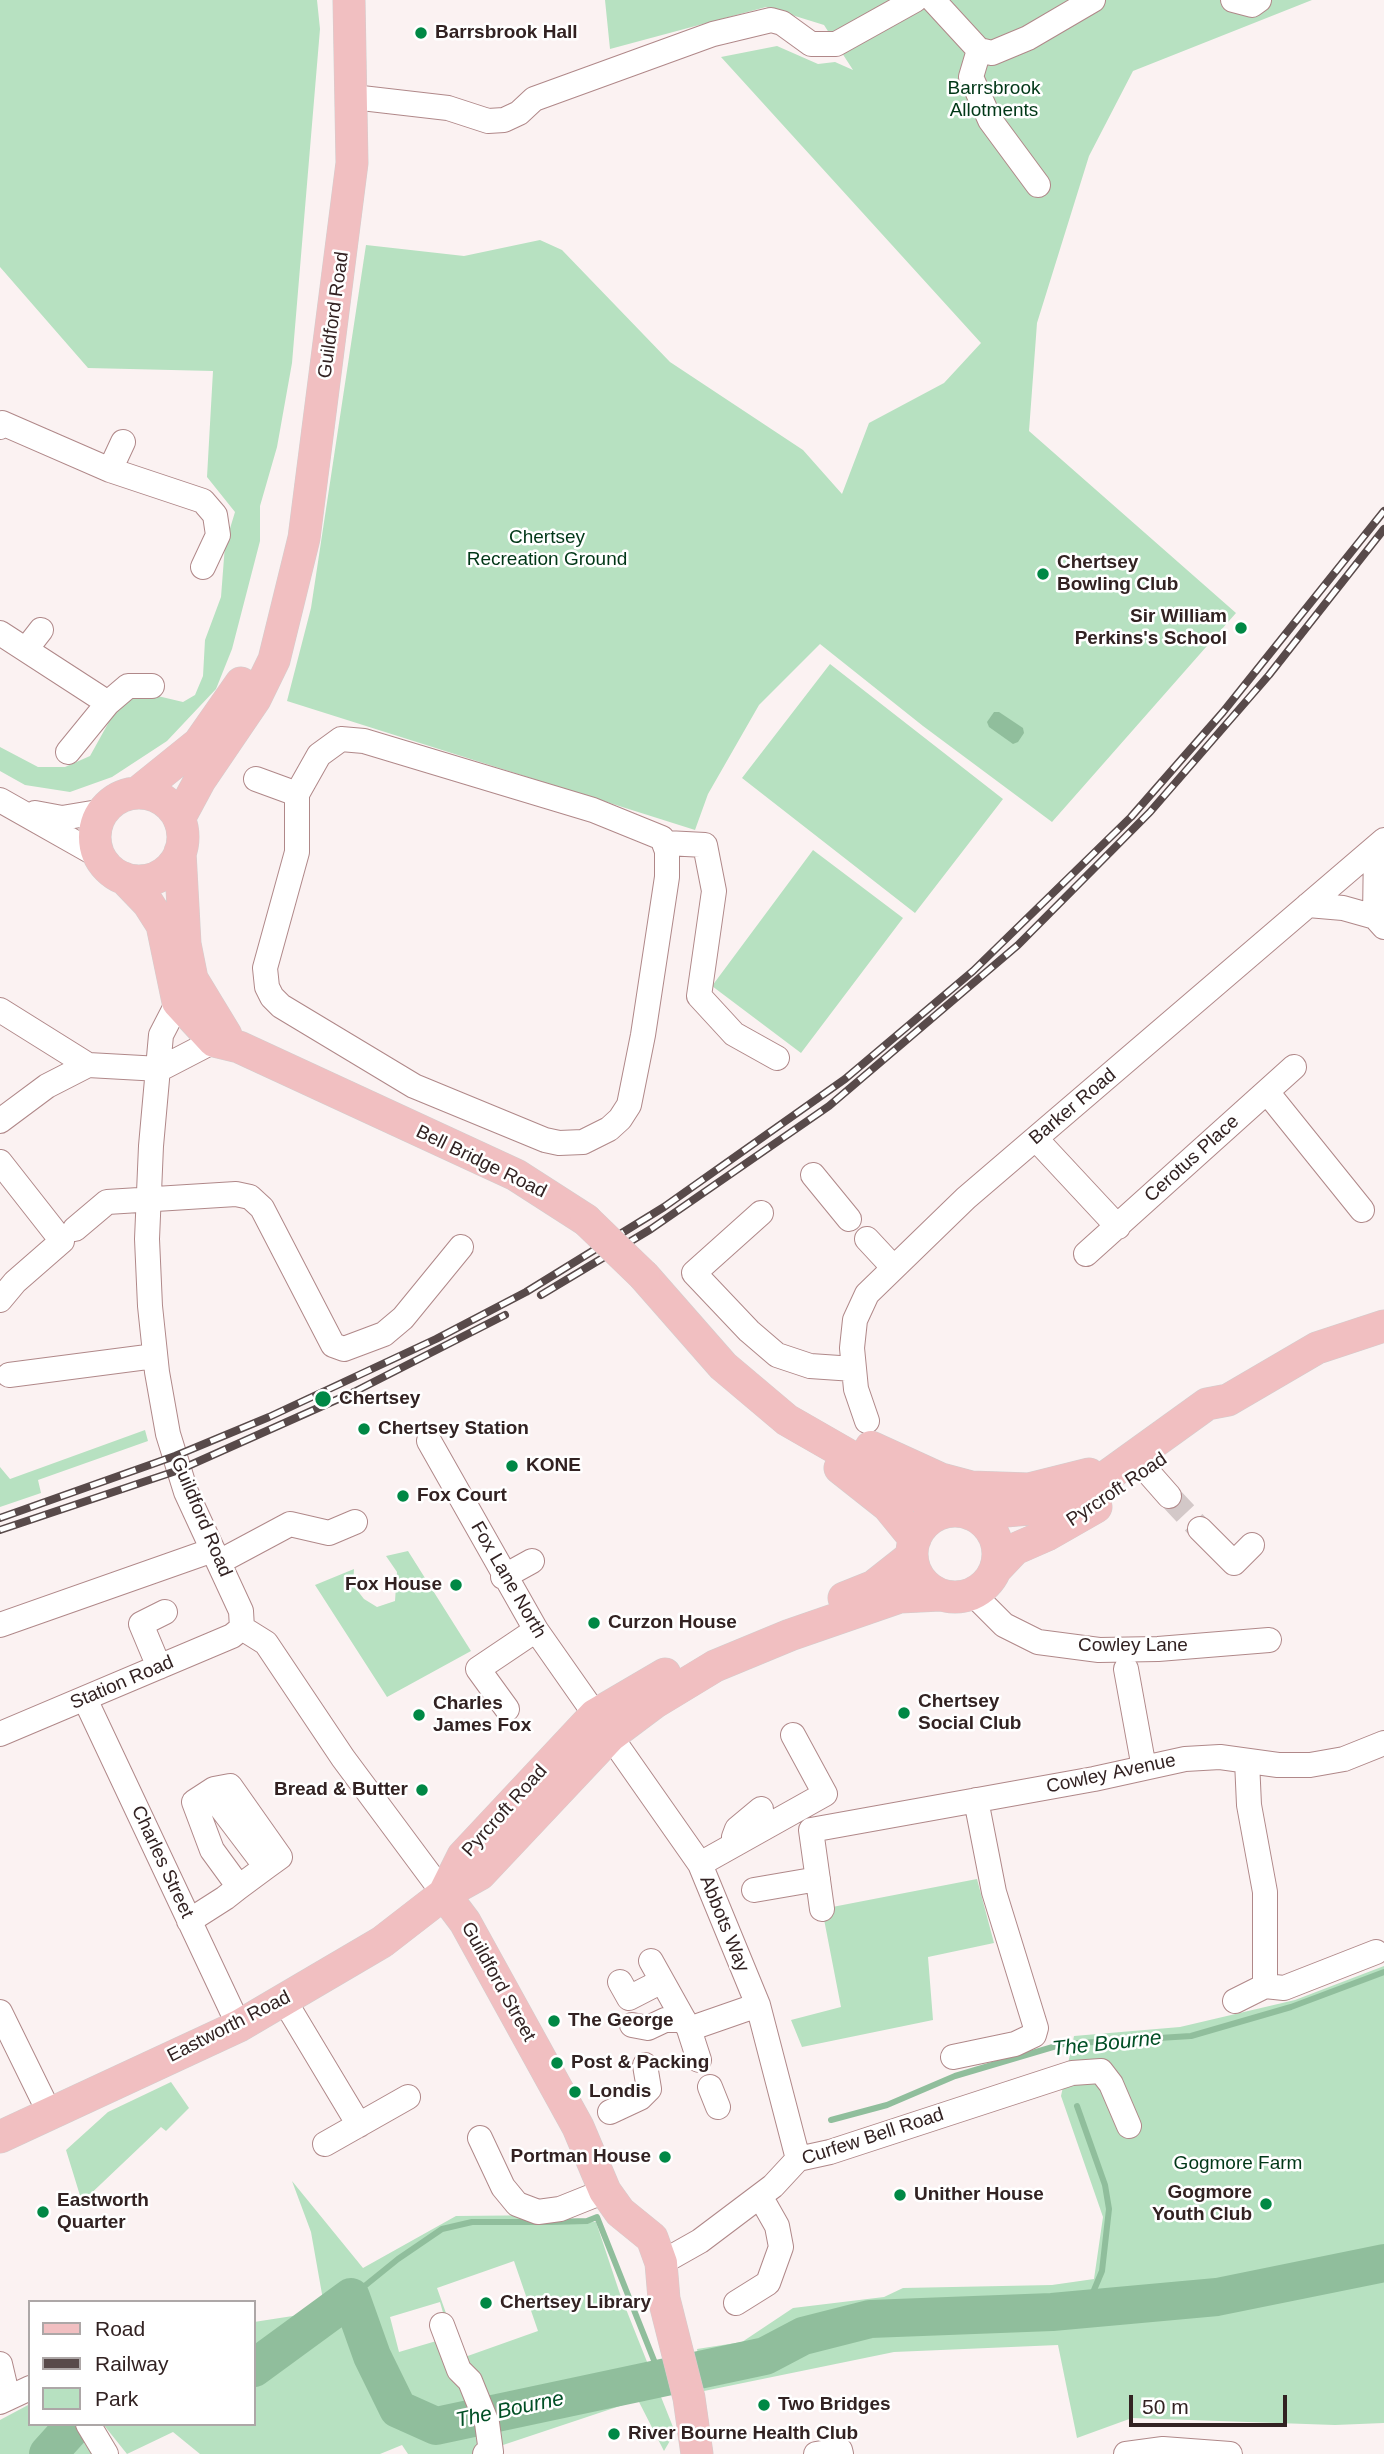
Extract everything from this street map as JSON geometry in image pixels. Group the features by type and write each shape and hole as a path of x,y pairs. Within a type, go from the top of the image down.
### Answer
{"main road":[{"name":"Guildford Road","path":"179,818 200,780 255,699 274,660 304,538 352,163 353,97 349,0"},
{"name":"Guildford Road","path":"137,793 199,743 242,682 258,653 282,626"},
{"path":"185,990 180,852 183,841 179,818 162,800 137,793 124,796 104,811 96,833 99,856 105,865 124,878 148,902 162,925 185,990 222,1042"},
{"path":"124,878 137,881 163,874 180,852"},
{"name":"Bell Bridge Road","path":"222,1042 516,1175 586,1220 644,1276 723,1366 787,1420 802,1438 888,1506 914,1548"},
{"name":"Pyrcroft Road","path":"996,1569 1015,1549 1047,1535 1094,1508 1207,1405 1228,1400 1317,1348 1384,1326"},
{"path":"787,1420 841,1433 941,1479 971,1487 1029,1489 1142,1462"},
{"name":"Bell Bridge Road","path":"787,1420 923,1498 962,1513"},
{"name":"Pyrcroft Road","path":"962,1513 1053,1507 1142,1462"},
{"path":"962,1513 991,1531 998,1556 996,1569 990,1579 973,1594 951,1597 940,1595 920,1580 914,1548 930,1519 962,1513"},
{"name":"Pyrcroft Road","path":"444,1894 463,1856 602,1726 706,1649 786,1616 874,1586 914,1548"},
{"name":"Pyrcroft Road","path":"602,1726 654,1703 715,1666 790,1635 900,1597 940,1595"},
{"name":"Eastworth Road","path":"0,2137 239,2026 382,1942 444,1894"},
{"name":"Guildford Street","path":"444,1894 465,1922 581,2125 605,2191 620,2213 652,2238 661,2263 664,2299 692,2414 697,2454"}],"street":[{"path":"353,97 447,108 488,121 505,120 519,113 534,99 713,34 765,20 782,23 811,44 836,44 915,0"},
{"path":"933,0 979,50 992,53 1028,38 1093,0"},
{"path":"1233,0 1252,5 1259,0"},
{"path":"979,50 971,77 985,110 1038,185"},
{"path":"1,424 110,470 203,501 215,515 218,535 203,567"},
{"path":"110,470 123,442"},
{"path":"0,633 34,639 65,677 108,703"},
{"path":"68,752 108,703 128,685 152,685"},
{"path":"341,739 358,739 593,810 656,834 666,844 667,877 643,1035 629,1105 620,1119 602,1135 583,1142 559,1143 414,1086 281,1006 272,997 267,986 265,968 297,852 297,794 314,762 326,748 341,739"},
{"path":"256,779 297,794"},
{"path":"0,800 24,811 99,856"},
{"path":"24,811 62,818 104,811"},
{"path":"1308,905 1343,908 1380,922 1380,843"},
{"name":"Barker Road","path":"867,1421 856,1389 852,1348 855,1320 867,1294 893,1266 1036,1139 1380,843"},
{"path":"666,844 705,845 713,891 699,996 734,1034 777,1058"},
{"name":"Guildford Road","path":"185,990 162,1035 148,1201 148,1252 155,1356 168,1434 186,1492 241,1612 242,1628"},
{"path":"0,1010 88,1065 160,1069 222,1042"},
{"path":"0,1121 47,1086 88,1065"},
{"name":"Cerotus Place","path":"1086,1254 1294,1067"},
{"path":"1267,1092 1362,1210"},
{"path":"1036,1139 1118,1227"},
{"path":"0,1162 62,1241 15,1282 0,1300"},
{"path":"813,1175 849,1219"},
{"path":"75,1229 107,1202 236,1195 250,1197 262,1208 333,1345 344,1349 384,1334 403,1318 461,1247"},
{"path":"761,1213 694,1273 749,1331 777,1355 810,1366 854,1369"},
{"path":"867,1239 893,1266"},
{"path":"9,1375 155,1356"},
{"name":"Fox Lane North","path":"429,1441 503,1577 602,1726"},
{"path":"1142,1462 1170,1496"},
{"path":"0,1625 216,1556 290,1524 329,1533 355,1522"},
{"path":"1200,1529 1234,1563 1252,1545"},
{"path":"503,1577 532,1561"},
{"name":"Cowley Lane","path":"973,1594 1004,1625 1038,1642 1099,1650 1158,1649 1269,1640"},
{"path":"159,1667 141,1624 165,1612"},
{"path":"242,1628 266,1643 343,1758 417,1862 444,1894"},
{"name":"Station Road","path":"0,1734 232,1636 242,1628"},
{"path":"507,1709 474,1663 536,1630"},
{"path":"1126,1669 1144,1768"},
{"name":"Charles Street","path":"85,1699 239,2026"},
{"name":"Abbots Way","path":"602,1726 700,1864 758,2005 798,2159"},
{"path":"700,1864 825,1794 793,1735"},
{"name":"Cowley Avenue","path":"822,1909 811,1830 1185,1759 1220,1757 1278,1765 1310,1765 1344,1759 1384,1743"},
{"path":"1247,1761 1249,1805 1265,1892 1265,1986"},
{"path":"189,1921 239,1887 280,1857 230,1786 214,1789 194,1801 212,1850 239,1887"},
{"path":"953,2057 1015,2044 1034,2035 1036,2028 994,1892 976,1800"},
{"path":"216,1801 266,1867"},
{"path":"730,1847 737,1829 761,1809"},
{"path":"754,1889 818,1879"},
{"path":"1235,2001 1265,1986 1284,1988 1376,1952"},
{"path":"621,1982 629,1998 656,1971 686,2025 699,2060"},
{"path":"284,2000 359,2125"},
{"path":"632,2025 648,2028 665,2021 686,2025 758,2005"},
{"path":"0,2012 50,2114"},
{"path":"610,2112 640,2098 649,2089 645,2065"},
{"name":"Curfew Bell Road","path":"661,2263 700,2241 760,2196 798,2159 830,2152 1072,2073 1101,2071 1111,2084 1129,2126"},
{"path":"325,2144 408,2097"},
{"path":"480,2138 503,2187 517,2204 538,2212 560,2210 605,2191"},
{"path":"736,2303 768,2283 781,2247 777,2227 760,2196"},
{"path":"442,2325 459,2370 470,2381 485,2417 491,2452 485,2454"},
{"path":"0,2364 13,2396"},
{"path":"90,2426 106,2454"},
{"path":"816,2454 840,2450 841,2454"},
{"path":"1126,2454 1230,2454"}],"green space":[{"path":"0,0 317,0 320,29 292,363 277,447 260,506 260,541 232,649 216,689 167,741 112,777 70,792 25,785 0,771 0,747 38,767 65,767 90,756 125,693 145,693 183,702 195,695 203,676 205,640 221,597 225,545 235,512 207,477 213,371 88,368 0,267"},
{"name":"Chertsey Recreation Ground","path":"605,0 1312,0 1133,71 1089,156 1037,323 1029,431 1236,613 1052,822 923,726 820,644 759,705 708,794 695,830 287,701 311,608 366,245 464,256 540,240 562,250 670,362 803,450 842,494 869,423 944,383 981,343 721,57 777,46 818,64 835,62 853,70 824,25 766,7 610,49"},
{"path":"830,664 1003,799 915,913 742,778"},
{"path":"813,850 903,918 801,1053 712,986"},
{"path":"145,1430 148,1441 38,1480 41,1493 0,1507 0,1467 10,1479"},
{"path":"408,1551 471,1651 387,1697 315,1585 354,1569 353,1585 364,1599 377,1607 395,1601 397,1572 386,1556"},
{"path":"977,1879 994,1943 928,1957 933,2020 802,2047 791,2020 841,2007 822,1909"},
{"name":"Gogmore Farm","path":"1384,1966 1384,2423 1335,2425 1132,2418 1077,2438 1058,2345 894,2352 704,2391 697,2349 742,2342 793,2308 884,2297 903,2288 1052,2285 1094,2279 1103,2217 1061,2096 1074,2036 1180,2027 1295,2000"},
{"path":"171,2082 189,2108 166,2131 161,2127 82,2202 66,2150 108,2112"},
{"path":"292,2181 363,2268 456,2216 557,2215 537,2224 596,2222 620,2294 675,2432 664,2451 638,2400 476,2454 408,2454 402,2445 380,2454 200,2454 173,2432 127,2454 105,2426 256,2426 256,2322 325,2311 311,2232","holes":["514,2261 538,2331 462,2358 437,2288","440,2302 450,2337 399,2352 390,2317"]},
{"path":"28,2405 28,2426 73,2426 92,2454 0,2454 0,2420"}],"shaded area":[{"path":"994,712 999,712 1023,728 1024,733 1018,742 1013,744 989,727 987,722"}],"waterway":[{"name":"The Bourne","path":"831,2120 887,2105 955,2076 1063,2044 1191,2036 1291,2007 1384,1972"},
{"name":"The Bourne","path":"1077,2106 1105,2185 1109,2209 1102,2271 1086,2309"},
{"name":"The Bourne","path":"351,2297 398,2259 442,2229 472,2222 587,2221 597,2217 661,2378"},
{"name":"The Bourne","path":"256,2367 351,2297 372,2356 398,2409 436,2426 765,2356 803,2336 870,2319 1052,2312 1217,2297 1384,2263"},
{"name":"The Bourne","path":"48,2454 73,2426"}],"tunnel":[{"path":"1169,1496 1200,1529"}],"railway":[{"path":"0,1518 175,1456 269,1417 436,1339 526,1292 664,1207 845,1079 973,971 1131,817 1223,712 1384,511"},
{"path":"541,1295 651,1229 829,1106 1018,945 1150,812 1269,675 1384,529"},
{"path":"0,1530 179,1470 354,1392 505,1315"}],"place":[{"name":"Barrsbrook Hall","path":"421,33"},
{"name":"Chertsey Bowling Club","path":"1043,574"},
{"name":"Sir William Perkins's School","path":"1241,628"},
{"name":"Chertsey","path":"323,1399"},
{"name":"Chertsey Station","path":"364,1429"},
{"name":"KONE","path":"512,1466"},
{"name":"Fox Court","path":"403,1496"},
{"name":"Fox House","path":"456,1585"},
{"name":"Curzon House","path":"594,1623"},
{"name":"Chertsey Social Club","path":"904,1713"},
{"name":"Charles James Fox","path":"419,1715"},
{"name":"Bread & Butter","path":"422,1790"},
{"name":"The George","path":"554,2021"},
{"name":"Post & Packing","path":"557,2063"},
{"name":"Londis","path":"575,2092"},
{"name":"Portman House","path":"665,2157"},
{"name":"Unither House","path":"900,2195"},
{"name":"Gogmore Youth Club","path":"1266,2204"},
{"name":"Eastworth Quarter","path":"43,2212"},
{"name":"Chertsey Library","path":"486,2303"},
{"name":"Two Bridges","path":"764,2405"},
{"name":"River Bourne Health Club","path":"614,2434"}],"park label":[{"name":"Barrsbrook Allotments","path":"994,100"}]}
